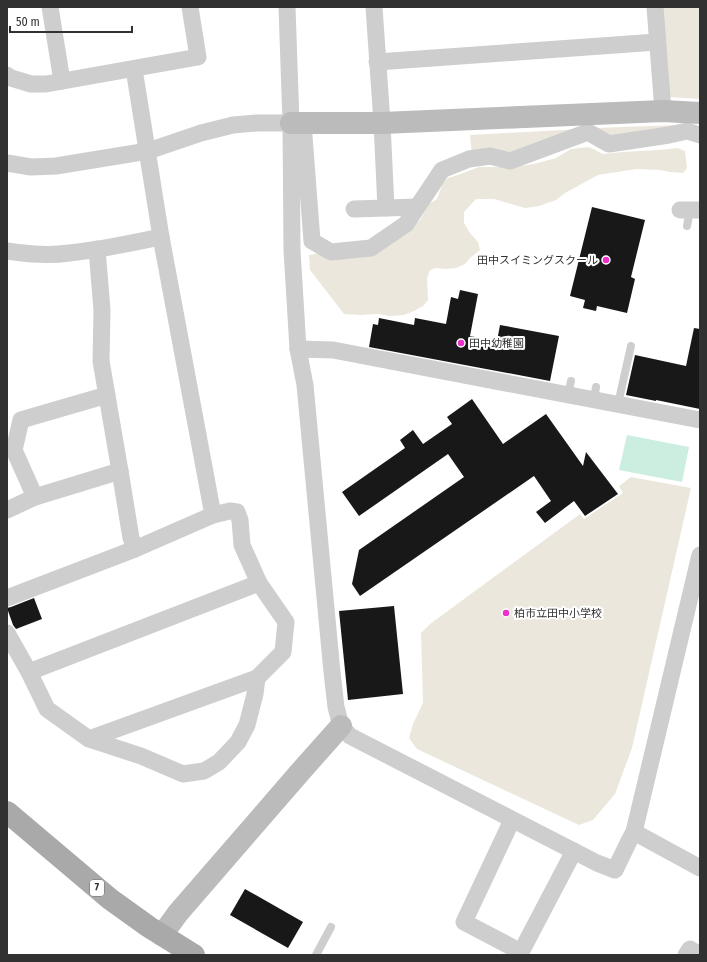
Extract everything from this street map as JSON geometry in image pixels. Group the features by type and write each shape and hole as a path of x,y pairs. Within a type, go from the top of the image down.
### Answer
{"main road":[{"name":"7","path":"7,812 110,899 194,955"}],"street":[{"path":"50,7 62,81"},
{"path":"7,75 11,78 32,84 46,84 198,57 190,7"},
{"path":"287,7 297,123 312,241 331,252 371,248 406,224 442,170 468,159 490,156 510,162 587,123"},
{"path":"374,7 386,208"},
{"path":"655,7 663,111"},
{"path":"378,62 657,42"},
{"path":"134,69 161,237 213,515"},
{"path":"7,163 31,167 56,166 148,151 201,133 233,126 257,123 587,123 663,111 693,123"},
{"path":"297,123 292,250 298,349 305,385 336,707 341,726 350,736 597,863 615,870 628,841 634,832 699,561"},
{"path":"587,123 609,144 669,136 693,123"},
{"path":"354,208 417,207"},
{"path":"7,251 22,253 68,254 161,237"},
{"path":"97,249 102,310 101,361 131,538 136,549"},
{"path":"298,349 333,350 570,388 595,393 618,404 700,420"},
{"path":"36,497 14,450 21,420 107,395"},
{"path":"7,510 36,497 120,471"},
{"path":"7,598 136,549 213,515 230,511 237,512 240,520 242,545 259,583 286,622 283,652 257,678 89,739"},
{"path":"29,672 259,583"},
{"path":"7,633 29,672 47,709 89,739 141,756 183,774 204,772 219,762 238,742 247,725 256,694 257,678"},
{"path":"162,935 189,901 341,726"},
{"path":"512,820 464,922 521,952 574,851"},
{"path":"634,832 700,868"},
{"path":"686,955 690,949 700,955"}],"lane":[{"path":"618,404 631,346"},
{"path":"316,955 331,927"}],"shaded area":[{"path":"662,7 700,7 700,99 669,97"},
{"path":"679,125 609,141 595,128"},
{"path":"580,129 510,157 472,155 470,135"},
{"path":"589,147 603,154 677,148 685,151 687,168 683,173 636,169 598,175 565,193 556,200 539,206 525,208 494,199 476,199 464,212 464,223 478,242 480,250 465,264 456,268 436,268 430,270 427,278 428,300 423,306 404,315 391,316 377,314 344,314 310,270 309,255 397,240 420,220 429,204 437,199 443,183 448,178 479,167 514,167 534,164 556,158 571,149"},
{"path":"627,435 689,447 682,482 619,470"},
{"path":"631,477 691,488 632,748 615,794 593,820 579,825 417,749 409,738 413,724 423,703 421,633 430,624 580,514 584,519 623,493 619,486"}],"building":[{"path":"592,207 645,220 631,277 635,279 627,313 597,306 596,311 583,308 585,300 570,296"},
{"path":"460,290 478,294 470,336 497,341 500,325 559,336 550,381 369,347 373,324 378,325 379,318 414,325 415,318 446,324 451,297 458,299"},
{"path":"694,328 700,329 700,409 626,395 635,355 686,366"},
{"path":"472,399 503,444 546,414 583,466 586,452 618,494 585,516 574,501 545,523 536,512 551,501 534,476 360,596 352,584 359,550 464,477 448,454 359,516 342,492 405,448 400,440 413,430 423,444 452,424 447,417"},
{"path":"34,598 42,619 16,629 7,608"},
{"path":"394,606 403,694 348,700 339,611"},
{"path":"245,889 303,922 288,948 230,915"}],"place":[{"name":"田中スイミングスクール","path":"606,260"},
{"name":"田中幼稚園","path":"461,343"},
{"name":"柏市立田中小学校","path":"506,613"}]}
